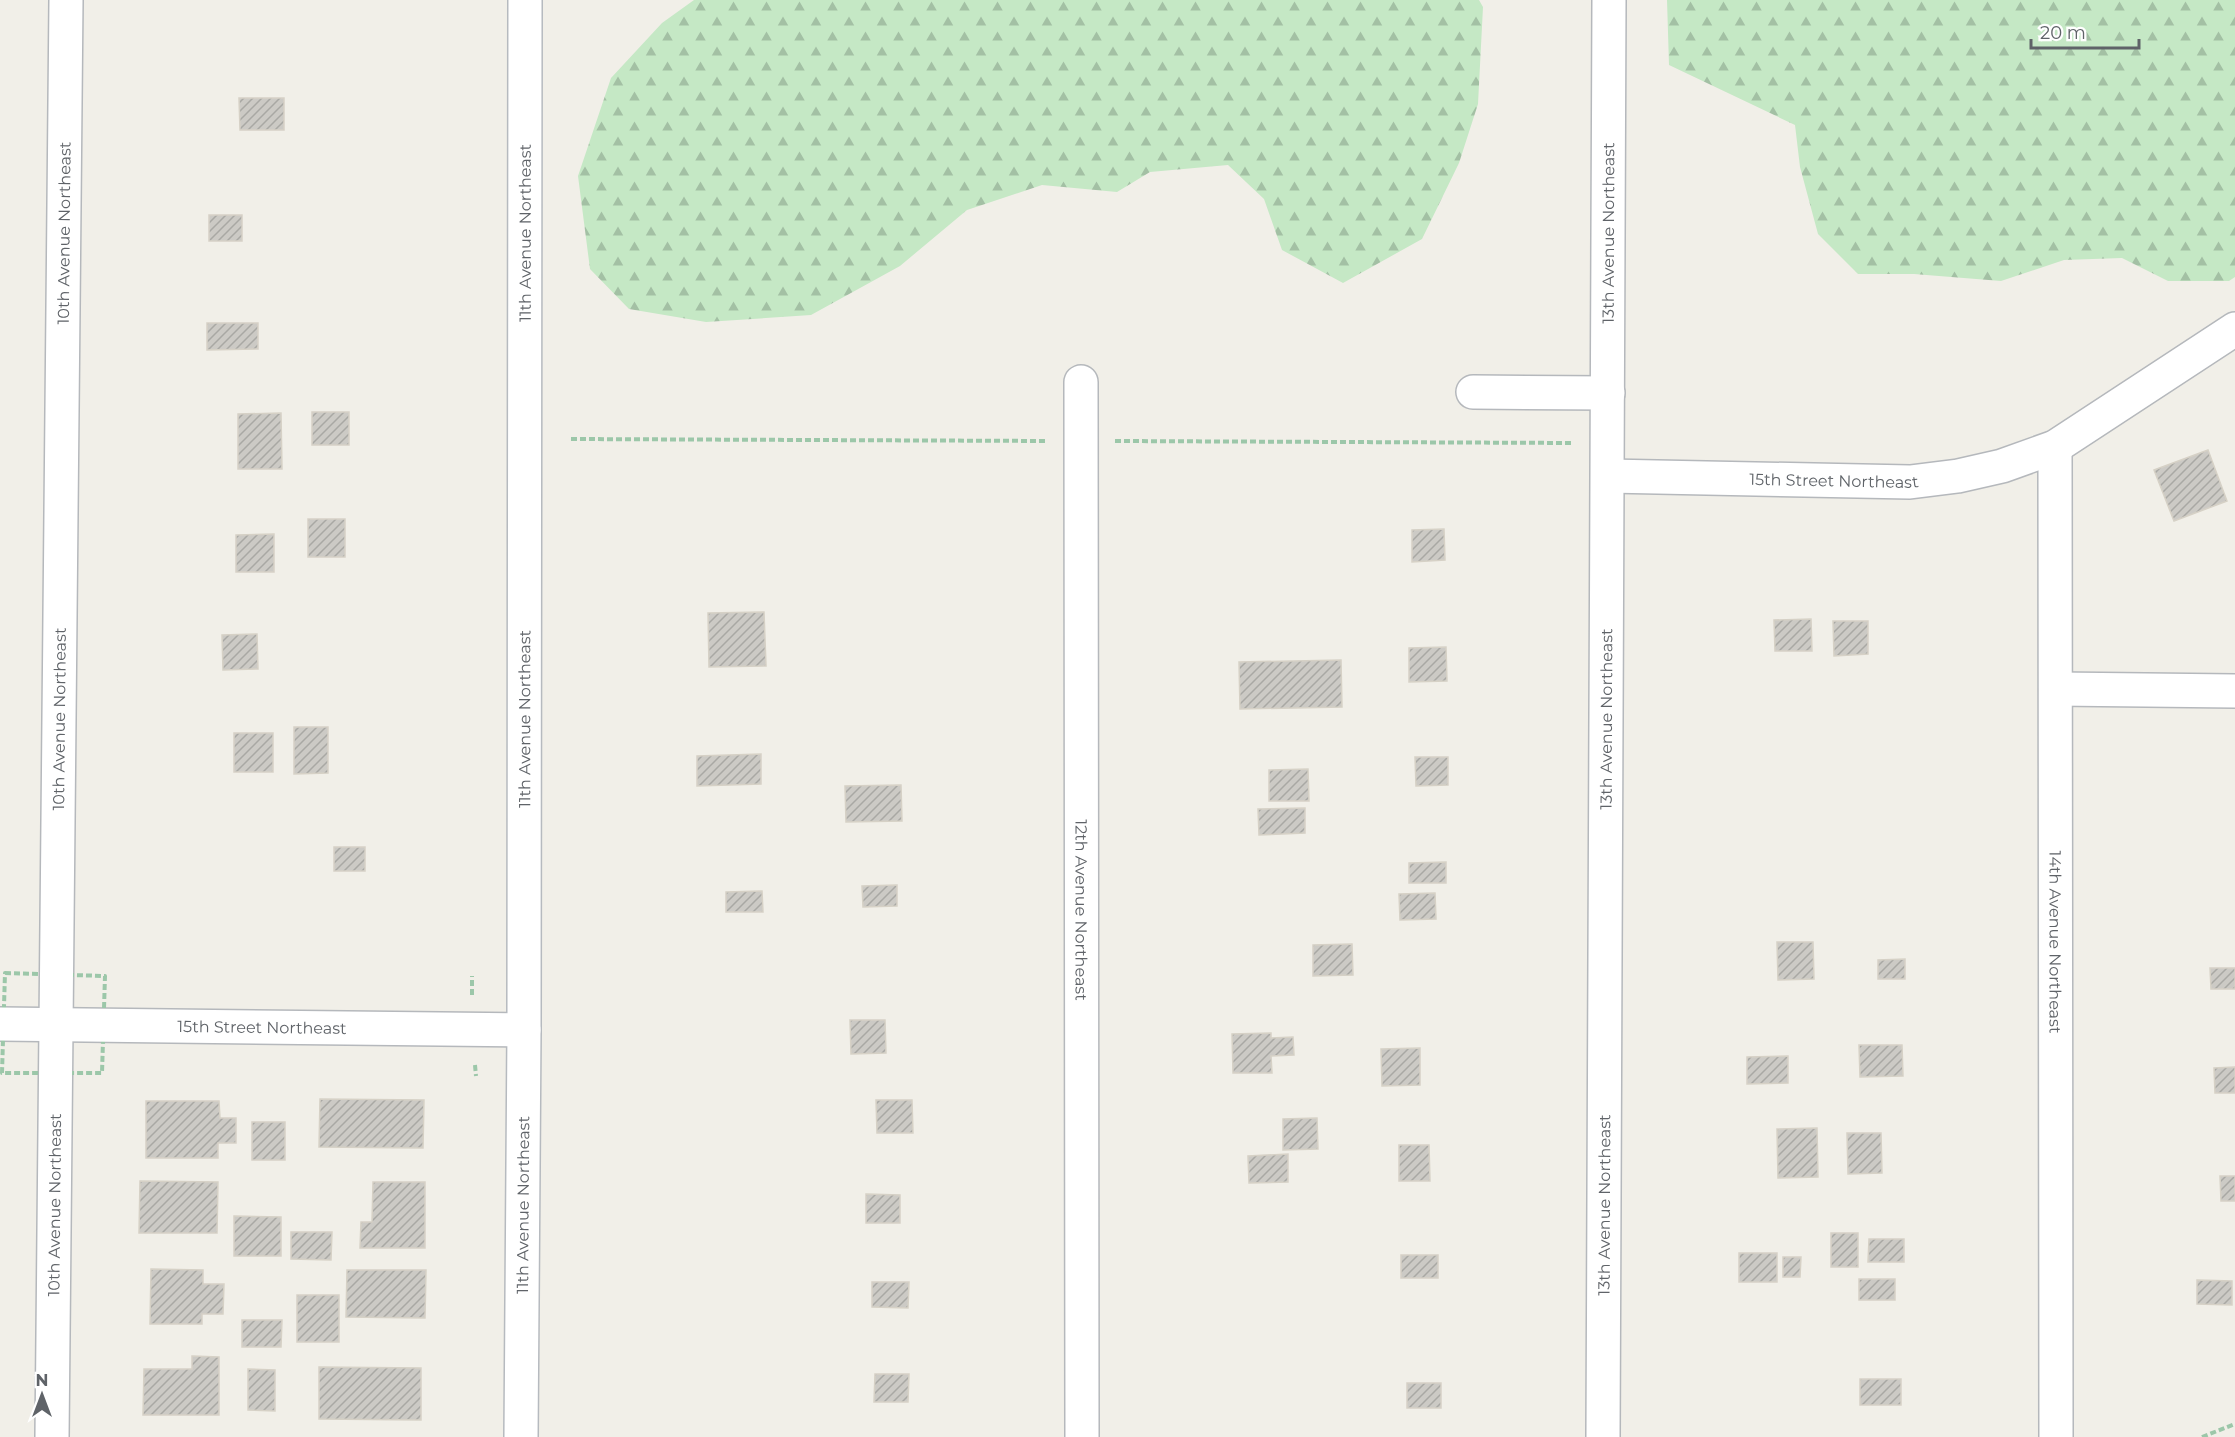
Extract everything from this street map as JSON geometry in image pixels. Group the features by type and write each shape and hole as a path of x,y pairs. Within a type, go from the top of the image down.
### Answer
{"street":[{"name":"10th Avenue Northeast","path":"52,1437 66,0"},
{"name":"11th Avenue Northeast","path":"521,1437 524,1030 525,0"},
{"name":"13th Avenue Northeast","path":"1603,1437 1609,0"},
{"name":"15th Street Northeast","path":"1608,476 1910,482 1958,476 2002,466 2055,447 2235,329"},
{"name":"12th Avenue Northeast","path":"1081,382 1082,1437"},
{"path":"1473,392 1608,393"},
{"name":"14th Avenue Northeast","path":"2055,447 2056,1437"},
{"path":"2056,689 2235,691"},
{"name":"15th Street Northeast","path":"0,1024 524,1030"}],"path":[{"path":"2202,1437 2235,1424"}],"green space":[{"path":"694,0 1479,0 1483,7 1478,104 1459,163 1422,239 1343,283 1282,250 1264,199 1228,165 1150,172 1117,192 1042,185 967,210 900,266 811,315 706,322 629,309 590,269 578,176 611,78 662,23"},
{"path":"1667,0 2235,0 2235,277 2229,281 2168,281 2122,258 2064,260 2001,281 1914,274 1858,274 1818,234 1800,167 1795,125 1669,65"}],"building":[{"path":"239,98 284,98 284,130 240,130"},
{"path":"209,215 242,215 242,241 209,241"},
{"path":"207,323 258,323 258,349 207,350"},
{"path":"312,412 349,412 349,445 312,445"},
{"path":"281,413 282,469 238,469 238,414"},
{"path":"2208,450 2227,501 2174,521 2154,470"},
{"path":"308,519 345,519 345,557 308,557"},
{"path":"1444,529 1445,560 1412,562 1412,530"},
{"path":"274,534 274,572 236,572 236,535"},
{"path":"764,612 766,666 709,667 708,613"},
{"path":"1811,619 1812,651 1775,651 1774,620"},
{"path":"1833,621 1868,621 1868,654 1834,656"},
{"path":"257,634 258,669 223,670 222,635"},
{"path":"1446,647 1447,681 1409,682 1409,648"},
{"path":"1341,660 1342,707 1240,709 1239,662"},
{"path":"294,727 328,727 328,773 294,774"},
{"path":"234,733 273,733 273,772 234,772"},
{"path":"761,754 761,784 697,786 697,756"},
{"path":"1415,757 1448,757 1448,785 1416,786"},
{"path":"1308,769 1309,801 1269,801 1269,770"},
{"path":"901,785 902,821 846,822 845,786"},
{"path":"1305,808 1305,833 1259,835 1258,809"},
{"path":"334,847 365,847 365,871 334,871"},
{"path":"1446,862 1446,883 1409,883 1409,863"},
{"path":"897,885 897,906 863,907 862,886"},
{"path":"762,891 763,912 726,912 726,892"},
{"path":"1435,893 1436,919 1400,920 1399,894"},
{"path":"1777,942 1813,942 1814,979 1778,980"},
{"path":"1352,944 1353,975 1313,976 1313,945"},
{"path":"1905,959 1905,979 1878,979 1878,960"},
{"path":"2210,968 2235,968 2235,989 2211,989"},
{"path":"850,1020 885,1020 886,1053 851,1054"},
{"path":"1271,1033 1271,1038 1293,1037 1294,1055 1271,1056 1272,1073 1233,1073 1232,1034"},
{"path":"1859,1045 1902,1045 1903,1076 1860,1077"},
{"path":"1420,1048 1420,1085 1382,1086 1381,1049"},
{"path":"1788,1056 1788,1083 1747,1084 1747,1057"},
{"path":"2235,1067 2235,1093 2215,1093 2214,1068"},
{"path":"320,1099 424,1100 423,1148 319,1147"},
{"path":"876,1100 912,1100 913,1133 877,1133"},
{"path":"146,1101 219,1101 220,1118 236,1118 236,1143 218,1143 218,1158 146,1158"},
{"path":"1317,1118 1318,1149 1283,1150 1283,1119"},
{"path":"252,1122 285,1122 285,1160 252,1160"},
{"path":"1817,1128 1818,1177 1778,1178 1777,1129"},
{"path":"1847,1133 1881,1133 1882,1173 1848,1174"},
{"path":"1399,1145 1429,1145 1430,1181 1399,1181"},
{"path":"1288,1154 1288,1182 1249,1183 1248,1156"},
{"path":"2220,1176 2235,1176 2235,1201 2221,1201"},
{"path":"140,1181 218,1182 217,1233 139,1233"},
{"path":"373,1182 425,1182 425,1248 360,1248 361,1222 372,1222"},
{"path":"866,1194 900,1195 900,1223 866,1223"},
{"path":"234,1216 281,1217 281,1256 234,1256"},
{"path":"291,1232 332,1232 331,1260 291,1259"},
{"path":"1831,1233 1858,1233 1858,1267 1831,1267"},
{"path":"1869,1239 1904,1239 1904,1262 1868,1262"},
{"path":"1739,1253 1777,1253 1777,1282 1739,1282"},
{"path":"1401,1255 1438,1255 1438,1278 1401,1278"},
{"path":"1783,1257 1801,1257 1800,1277 1783,1277"},
{"path":"151,1269 203,1270 203,1284 224,1284 223,1314 202,1314 202,1324 150,1324"},
{"path":"347,1270 426,1270 425,1318 346,1317"},
{"path":"1859,1279 1895,1279 1895,1300 1859,1300"},
{"path":"2197,1280 2232,1281 2232,1305 2197,1304"},
{"path":"872,1282 909,1282 908,1308 872,1307"},
{"path":"297,1295 339,1295 339,1342 297,1342"},
{"path":"242,1320 282,1320 281,1347 242,1347"},
{"path":"192,1356 219,1357 219,1415 143,1415 144,1369 192,1369"},
{"path":"319,1367 421,1368 421,1420 319,1419"},
{"path":"248,1369 275,1370 275,1411 248,1410"},
{"path":"875,1374 909,1374 908,1402 874,1402"},
{"path":"1860,1379 1901,1379 1901,1405 1860,1405"},
{"path":"1407,1383 1441,1383 1441,1408 1407,1408"}]}
